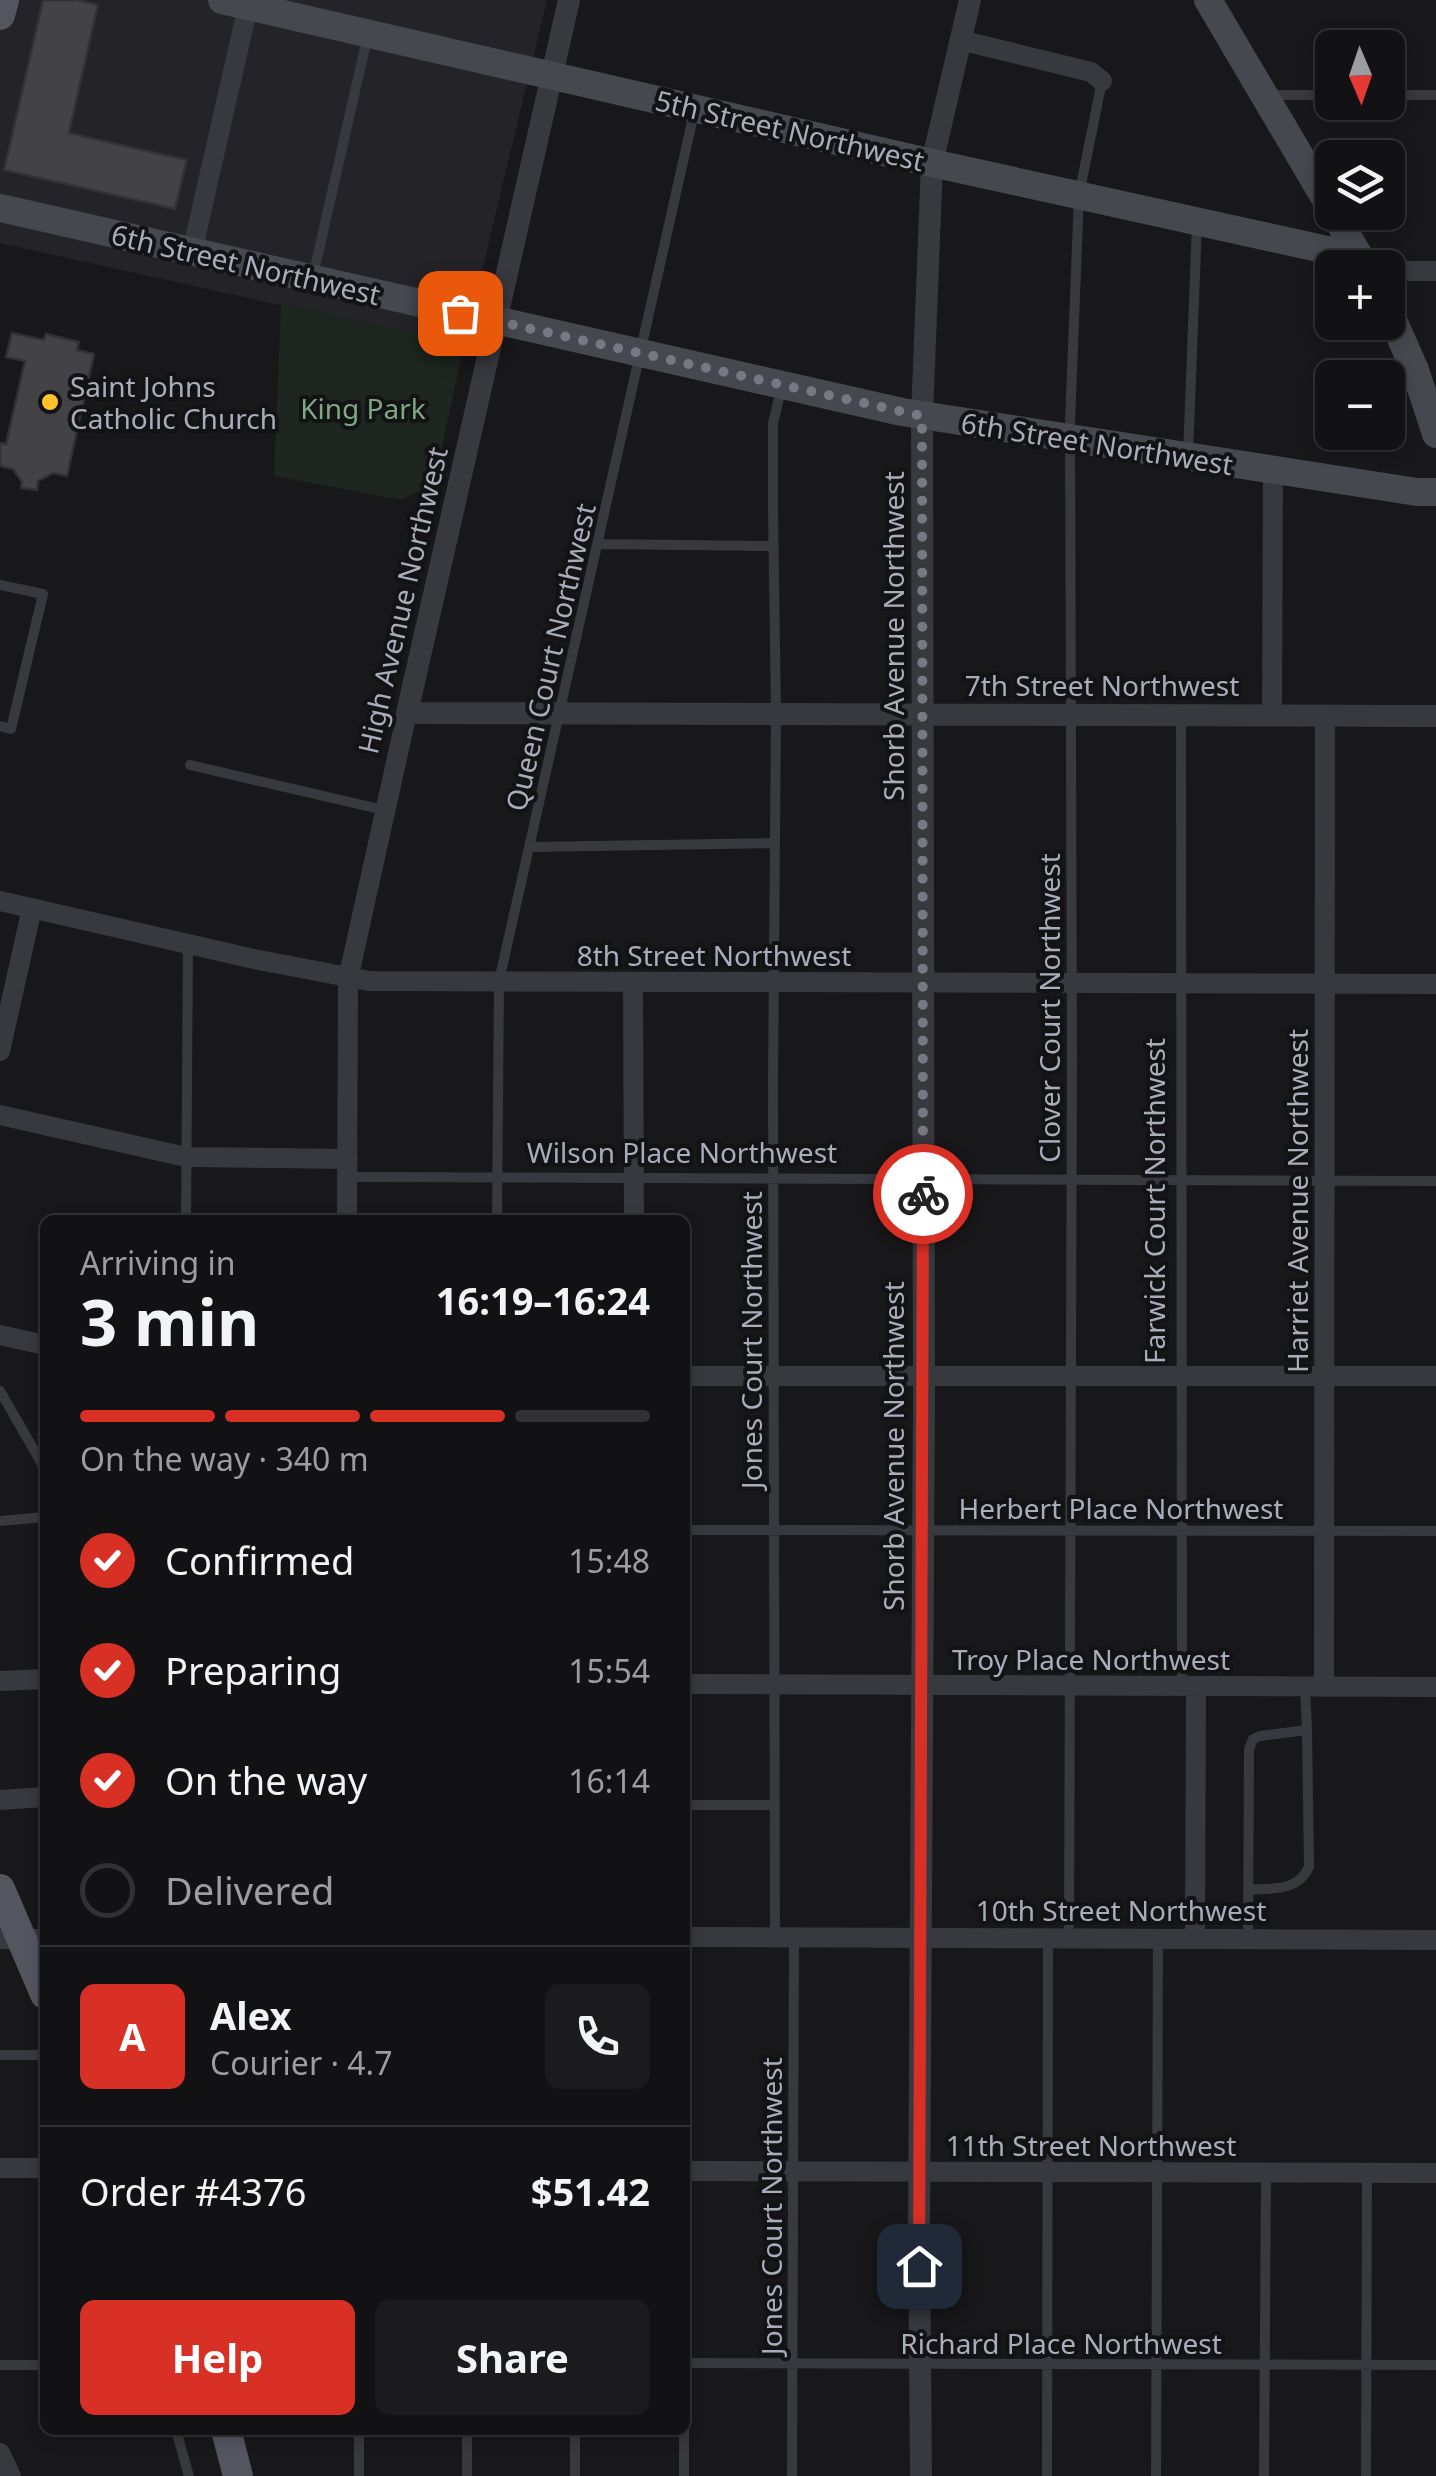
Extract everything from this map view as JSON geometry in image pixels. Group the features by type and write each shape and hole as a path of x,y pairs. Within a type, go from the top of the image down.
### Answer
{"main road":[{"path":"0,15 4,0"},
{"path":"1208,0 1355,250"},
{"name":"5th Street Northwest","path":"235,3 1315,251"},
{"name":"6th Street Northwest","path":"0,208 922,416 1436,492"},
{"path":"1401,340 1436,434"},
{"path":"0,1890 40,1982"},
{"path":"227,2435 238,2476"}],"street":[{"name":"High Avenue Northwest","path":"348,1215 348,979 570,0"},
{"name":"Shorb Avenue Northwest","path":"921,2476 922,416 932,163 970,0"},
{"path":"192,252 235,3"},
{"path":"960,40 1091,72 1102,81"},
{"path":"1405,271 1436,271"},
{"path":"1272,715 1273,470"},
{"name":"7th Street Northwest","path":"407,713 1436,716"},
{"name":"Harriet Avenue Northwest","path":"1315,1687 1324,1531 1325,716"},
{"name":"8th Street Northwest","path":"0,901 348,979 1436,984"},
{"path":"0,1051 32,908"},
{"path":"633,982 634,1215"},
{"name":"Wilson Place Northwest","path":"0,1114 186,1157 348,1168"},
{"path":"0,1335 40,1344"},
{"path":"690,1376 1436,1376"},
{"path":"0,1682 40,1679"},
{"name":"Troy Place Northwest","path":"690,1684 1436,1687"},
{"name":"Farwick Court Northwest","path":"1189,1686 1195,1938"},
{"path":"0,1800 40,1796"},
{"name":"10th Street Northwest","path":"690,1937 1436,1940"},
{"path":"0,2168 40,2168"},
{"name":"11th Street Northwest","path":"690,2171 1436,2173"},
{"path":"0,2453 11,2476"}],"lane":[{"path":"312,280 368,34"},
{"name":"Clover Court Northwest","path":"1047,2476 1049,2172 1070,1685 1072,1530 1070,440 1079,194 1102,81"},
{"path":"1262,96 1315,95"},
{"path":"1405,95 1436,95"},
{"name":"Queen Court Northwest","path":"497,1215 499,981 695,109"},
{"path":"1188,457 1197,222"},
{"name":"Jones Court Northwest","path":"782,386 774,423 774,1806 794,2171 792,2476"},
{"path":"599,544 774,546"},
{"path":"0,584 43,594 10,728 0,726"},
{"name":"Farwick Court Northwest","path":"1182,715 1181,1530 1189,1686"},
{"path":"190,766 384,810"},
{"path":"530,847 774,843"},
{"path":"186,1215 188,944"},
{"name":"Wilson Place Northwest","path":"348,1168 497,1179 1436,1181"},
{"path":"0,1391 40,1460"},
{"path":"0,1522 40,1518"},
{"name":"Herbert Place Northwest","path":"690,1530 1436,1531"},
{"path":"1248,1890 1292,1886 1309,1867 1307,1730 1315,1687"},
{"path":"1248,1939 1249,1749 1260,1736 1307,1730"},
{"path":"690,1806 774,1806"},
{"path":"1156,2476 1158,1938"},
{"path":"0,2055 40,2055"},
{"path":"1264,2476 1266,2173"},
{"path":"1366,2476 1367,2173"},
{"name":"Richard Place Northwest","path":"690,2363 1436,2366"},
{"path":"0,2366 40,2365"},
{"path":"177,2435 189,2476"},
{"path":"359,2435 359,2476"},
{"path":"467,2476 468,2435"},
{"path":"575,2476 576,2435"},
{"path":"684,2435 684,2476"}],"shaded area":[{"path":"0,0 547,0 464,346 0,243"}],"green space":[{"name":"King Park","path":"281,303 464,346 432,491 419,491 402,500 274,476"}],"building":[{"path":"43,0 77,0 98,5 69,133 187,160 175,209 4,170"},
{"name":"Saint Johns Catholic Church","path":"12,333 44,340 46,334 79,342 77,350 94,354 67,476 53,473 38,481 37,490 21,488 22,482 13,469 0,466 0,443 6,444 25,361 6,357"}],"way so far":[{"path":"460,313 922,416 923,1194"}],"place":[{"name":"Saint Johns Catholic Church","path":"50,402"}],"route":[{"path":"919,2266 923,1194"}]}
